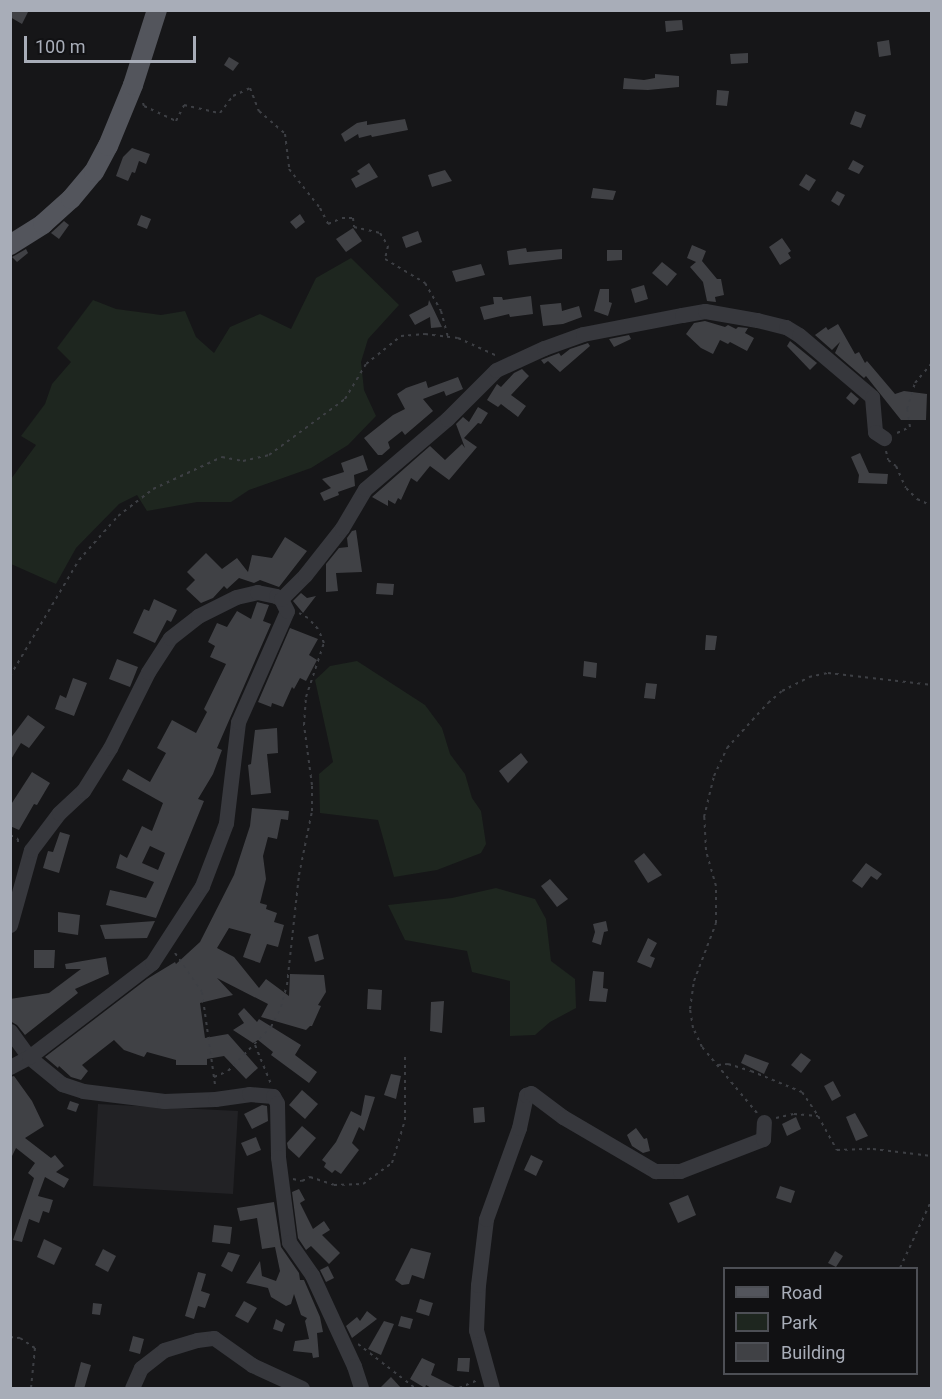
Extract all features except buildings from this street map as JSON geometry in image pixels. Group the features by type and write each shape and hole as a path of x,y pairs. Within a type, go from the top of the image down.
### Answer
{"main road":[{"path":"10,245 43,224 71,199 94,172 108,146 133,85 157,10"}],"street":[{"path":"10,1067 29,1056 152,963 202,886 226,823 238,722 284,605 342,528 365,489 447,419 496,370 544,348 583,334 682,315 705,311 757,320 786,327 799,335 872,397 875,432 884,438"},
{"path":"10,925 32,850 59,813 83,791 110,748 148,672 170,639 198,616 236,597 257,592 276,596 284,605"},
{"path":"10,1031 29,1056 62,1084 83,1091 164,1101 215,1099 249,1094 273,1096 277,1103 277,1139 285,1221 292,1249 306,1263 337,1327 361,1389"},
{"path":"491,1386 476,1330 478,1285 486,1219 519,1128 526,1095 531,1093 563,1117 655,1172 680,1172 763,1139 764,1122"},
{"path":"132,1389 141,1368 164,1350 197,1340 214,1338 252,1365 302,1389"}],"path":[{"path":"133,85 141,86 144,106 176,121 184,105 220,113 233,96 250,88 259,111 285,135 289,169 320,208 328,224 342,218 353,218 354,227 380,233 388,246 385,260 425,283 441,311 448,338"},
{"path":"10,676 79,560 118,516 153,489 222,457 243,461 269,455 286,445 345,399 366,364 401,336 425,334 458,338 495,355 496,370"},
{"path":"884,438 910,427 907,409 915,383 932,363"},
{"path":"888,460 896,466 906,488 917,499 932,506"},
{"path":"214,1077 228,1071 255,1046 271,1027 281,1007 287,985 299,875 312,811 312,785 304,725 306,697 322,653 324,638 308,618 284,605"},
{"path":"818,1116 794,1114 764,1122 702,1047 693,1028 690,1009 694,981 716,923 716,886 706,850 704,818 714,777 728,748 768,703 782,691 809,677 828,673 932,685"},
{"path":"167,940 202,992 215,1099"},
{"path":"255,1046 269,1075 273,1096"},
{"path":"282,1181 296,1179 302,1181 310,1177 334,1185 363,1184 392,1163 405,1120 405,1054"},
{"path":"717,1065 728,1064 802,1092 837,1150 873,1149 932,1156"},
{"path":"901,1267 932,1199"},
{"path":"337,1327 415,1389"},
{"path":"10,1337 20,1338 35,1348 31,1389"},
{"path":"459,1389 476,1380 491,1386"}],"shaded area":[{"path":"98,1104 238,1111 233,1194 93,1186"}],"green space":[{"path":"351,258 399,305 368,339 361,362 364,390 376,416 348,445 311,468 249,490 231,502 197,502 147,511 137,495 119,504 76,548 56,584 11,564 11,479 36,445 21,436 45,404 52,384 71,362 57,348 93,300 116,309 161,315 185,311 196,337 214,353 230,327 260,314 291,329 316,278"},
{"path":"357,661 425,705 442,728 450,754 465,774 472,798 481,811 486,844 481,853 437,870 394,877 378,820 320,813 319,774 333,762 315,680 330,666"},
{"path":"496,888 535,899 546,919 551,961 575,979 576,1008 550,1022 535,1035 510,1036 510,981 472,972 467,951 405,940 388,905 452,898"}]}
